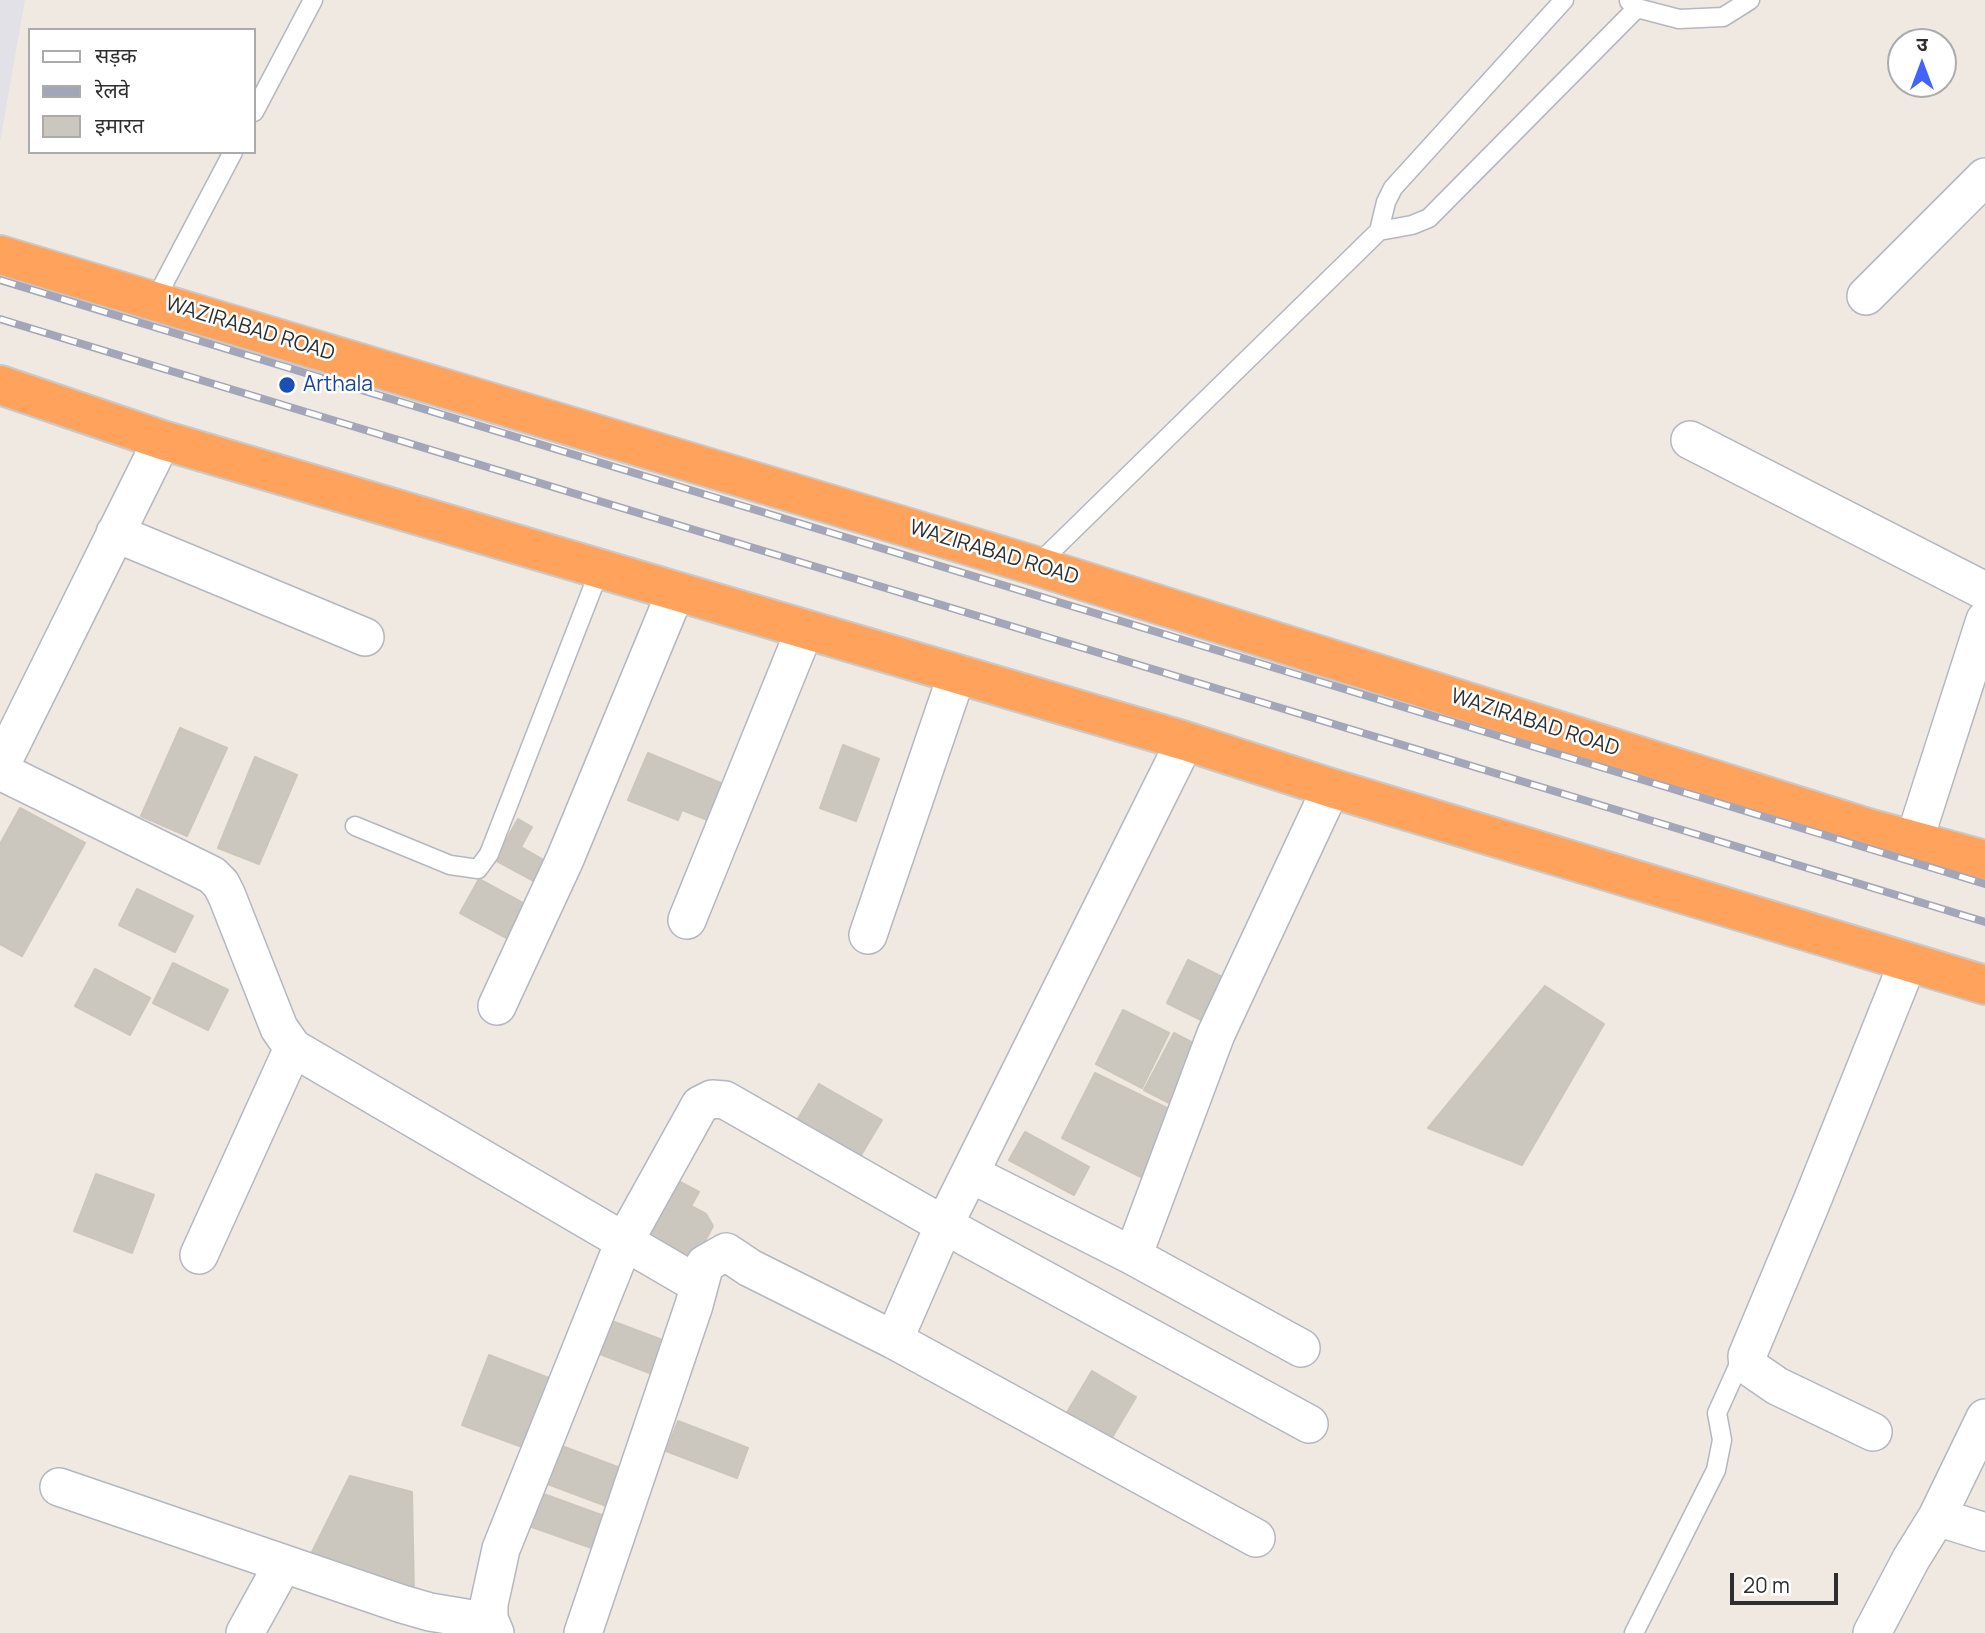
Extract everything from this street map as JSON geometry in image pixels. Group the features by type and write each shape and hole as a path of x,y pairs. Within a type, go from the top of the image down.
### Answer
{"highway":[{"name":"WAZIRABAD ROAD","path":"0,255 1036,566 1914,841 1985,860"},
{"path":"0,385 162,440 1185,741 1331,788 1985,985"}],"street":[{"path":"1866,296 1985,177"},
{"path":"162,440 0,769 212,874 227,896 279,1028 293,1048 699,1285"},
{"path":"1690,440 1985,591"},
{"path":"116,533 366,637"},
{"path":"497,1006 565,859 676,591"},
{"path":"1914,841 1985,620"},
{"path":"687,920 805,629"},
{"path":"868,935 957,674"},
{"path":"894,1339 944,1225 1185,741"},
{"path":"1133,1256 1216,1034 1331,788"},
{"path":"1873,1432 1777,1386 1748,1366 1747,1356 1908,962"},
{"path":"199,1255 293,1048"},
{"path":"59,1487 401,1604 492,1627 489,1604 501,1549 624,1242 700,1105 712,1099 725,1100 944,1225 1308,1424"},
{"path":"971,1174 1133,1256 1301,1348"},
{"path":"583,1633 705,1264 726,1252 750,1268 894,1339 1256,1538"},
{"path":"1871,1633 1937,1517 1985,1418"},
{"path":"1937,1517 1985,1532"},
{"path":"245,1633 283,1564"}],"lane":[{"path":"256,108 313,0"},
{"path":"1036,566 1379,231 1386,202 1393,188 1564,0"},
{"path":"1379,231 1412,225 1429,218 1632,4 1679,19 1723,17 1750,0"},
{"path":"155,300 232,154"},
{"path":"355,826 450,865 478,869 489,854 600,569"},
{"path":"1634,1633 1716,1471 1722,1440 1717,1413 1740,1362 1747,1356"}],"shaded area":[{"path":"0,0 25,0 0,142"}],"building":[{"path":"180,728 227,748 187,836 141,816"},
{"path":"843,745 879,759 856,821 820,808"},
{"path":"648,753 728,786 713,822 682,810 678,820 628,800"},
{"path":"255,757 297,775 259,864 218,848"},
{"path":"20,808 85,843 22,956 0,944 0,844"},
{"path":"518,819 532,827 521,847 556,867 545,887 495,860"},
{"path":"479,879 532,908 514,942 460,913"},
{"path":"137,889 193,916 175,952 119,925"},
{"path":"1188,960 1226,979 1205,1022 1167,1003"},
{"path":"173,963 228,990 208,1030 153,1003"},
{"path":"95,969 150,998 130,1035 75,1006"},
{"path":"1545,986 1604,1024 1522,1165 1428,1128"},
{"path":"1123,1010 1169,1033 1142,1088 1096,1064"},
{"path":"1174,1033 1205,1049 1175,1106 1144,1090"},
{"path":"1095,1073 1177,1113 1145,1179 1062,1138"},
{"path":"819,1084 882,1120 854,1167 791,1130"},
{"path":"1025,1132 1089,1167 1074,1195 1009,1160"},
{"path":"96,1174 154,1195 132,1253 74,1231"},
{"path":"669,1176 699,1192 691,1206 706,1214 713,1226 695,1260 640,1231"},
{"path":"604,1318 673,1344 660,1377 592,1351"},
{"path":"489,1355 562,1383 536,1452 462,1425"},
{"path":"1092,1371 1136,1397 1104,1451 1060,1424"},
{"path":"678,1421 748,1448 737,1478 666,1451"},
{"path":"551,1442 631,1472 617,1510 537,1480"},
{"path":"350,1476 412,1492 414,1595 309,1558"},
{"path":"541,1493 615,1520 603,1552 529,1526"}],"railway":[{"path":"0,280 1985,884"},
{"path":"0,319 1985,922"}],"place":[{"name":"Arthala","path":"287,385"}]}
